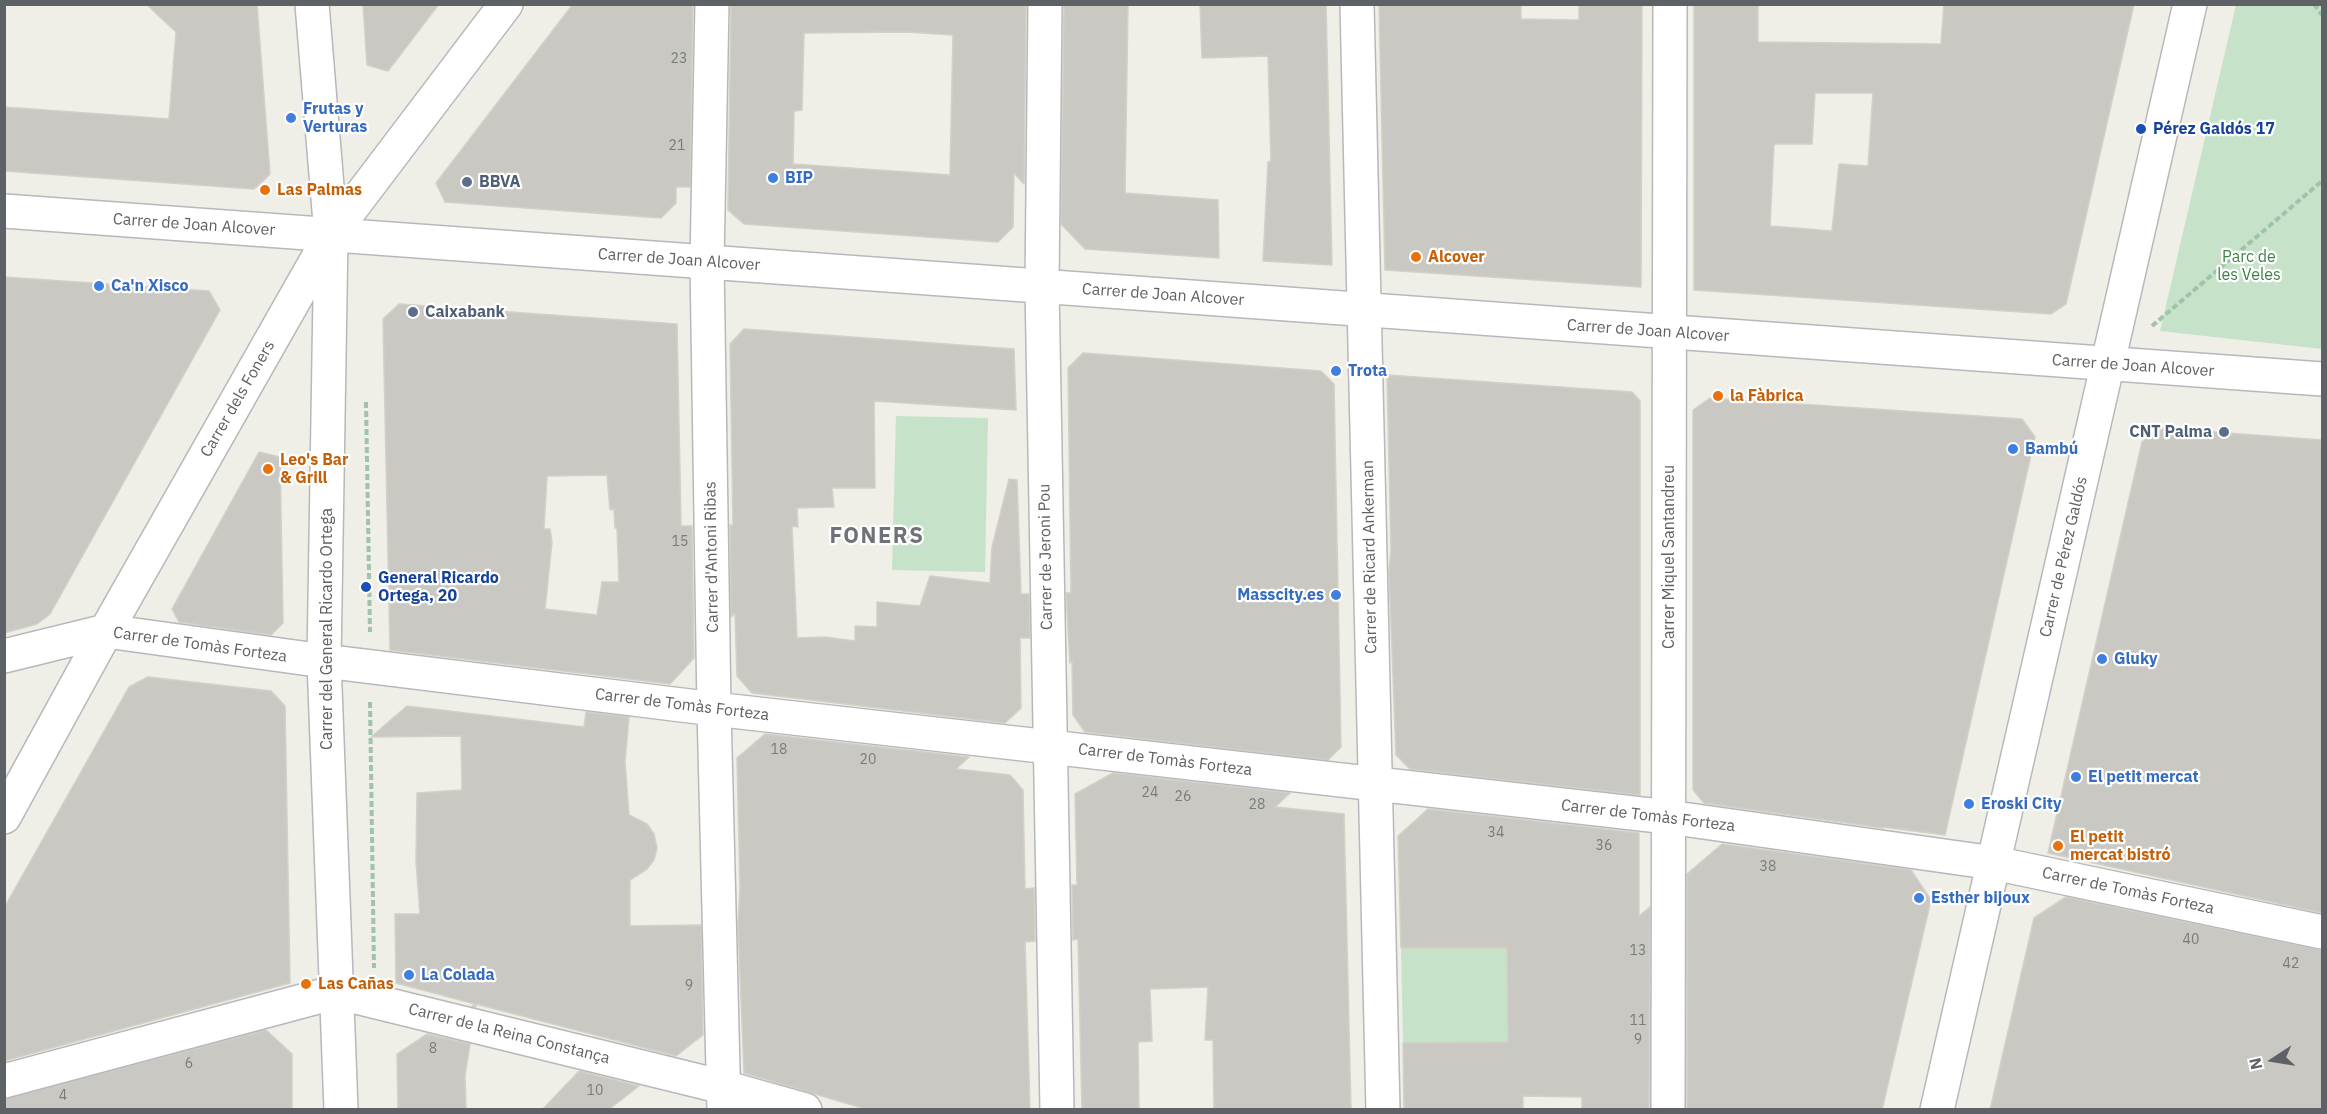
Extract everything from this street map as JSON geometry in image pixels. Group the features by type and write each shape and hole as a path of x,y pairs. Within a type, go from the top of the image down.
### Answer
{"street":[{"name":"Carrer del General Ricardo Ortega","path":"312,4 331,234 324,662 341,1110"},
{"name":"Carrer dels Foners","path":"4,817 331,234 506,4"},
{"name":"Carrer d'Antoni Ribas","path":"712,4 707,262 723,1098"},
{"name":"Carrer de Jeroni Pou","path":"1045,4 1042,286 1057,1110"},
{"name":"Carrer de Ricard Ankerman","path":"1357,4 1383,1110"},
{"name":"Carrer Miquel Santandreu","path":"1668,1110 1670,4"},
{"name":"Carrer de Pérez Galdós","path":"1937,1110 2190,4"},
{"name":"Carrer de Joan Alcover","path":"4,211 2322,379"},
{"name":"Carrer de Tomàs Forteza","path":"4,656 106,632 324,662 714,709 1668,817 1994,863 2322,932"},
{"name":"Carrer de la Reina Constança","path":"4,1081 336,992 723,1098 805,1110"}],"path":[{"path":"2314,4 2322,15"},
{"path":"2108,364 2322,181"}],"green space":[{"name":"Parc de les Veles","path":"2236,5 2322,5 2322,349 2160,331"},
{"path":"896,416 988,418 985,572 892,570"},
{"path":"1401,948 1507,948 1508,1042 1403,1043"}],"building":[{"path":"146,4 257,4 270,174 254,189 4,171 4,107 169,119 176,32"},
{"path":"363,4 439,4 388,71 367,65"},
{"path":"573,4 693,4 690,187 676,187 676,203 661,218 445,202 436,183"},
{"path":"731,4 1026,4 1024,184 1014,173 1013,227 998,242 744,224 728,210","holes":["906,32 953,35 950,175 793,164 794,111 802,110 804,33"]},
{"path":"1064,4 1128,4 1125,193 1218,200 1219,258 1085,249 1061,224"},
{"path":"1200,4 1326,4 1332,265 1263,261 1268,162 1271,161 1268,56 1202,58"},
{"path":"1379,4 1521,4 1521,19 1579,20 1579,4 1642,4 1641,287 1385,270"},
{"path":"1694,4 1758,4 1758,42 1941,44 1944,4 2134,4 2066,304 2051,314 1694,290","holes":["1815,93 1873,93 1868,166 1839,164 1832,231 1770,226 1774,144 1812,144"]},
{"path":"4,277 209,291 220,310 50,614 37,624 4,633"},
{"path":"399,304 677,324 681,526 692,526 694,658 670,684 390,650 383,319","holes":["607,475 610,510 614,509 615,528 617,528 619,582 602,582 597,615 545,609 552,542 550,529 544,529 547,476"]},
{"path":"744,329 1014,349 1016,410 874,401 875,488 832,488 834,507 797,508 798,527 792,526 797,638 825,637 855,641 855,626 877,627 877,602 920,606 930,576 990,583 992,547 1009,479 1017,480 1021,594 1029,594 1030,638 1020,638 1021,708 1005,723 752,693 737,676 735,613 731,617 730,525 733,525 730,344"},
{"path":"1083,353 1321,371 1334,384 1341,747 1328,760 1085,732 1073,715 1072,661 1070,663 1066,593 1071,593 1068,368"},
{"path":"1387,375 1632,392 1640,401 1640,795 1410,769 1396,755 1389,571 1391,550"},
{"path":"1710,398 2022,419 2035,437 1945,835 1704,803 1693,790 1693,410"},
{"path":"2159,428 2322,440 2322,913 2048,853 2142,442"},
{"path":"259,452 280,457 283,623 271,635 179,622 172,609"},
{"path":"148,677 271,691 285,706 290,983 4,1061 4,908 129,687"},
{"path":"407,706 584,727 586,712 629,717 625,762 629,815 647,824 654,834 657,848 654,860 647,869 630,880 630,926 701,925 703,1035 676,1056 476,1004 476,1007 472,1006 475,1004 396,983 395,914 420,914 416,861 417,793 462,790 461,736 371,737"},
{"path":"765,734 969,757 956,769 1010,775 1023,790 1025,889 1034,888 1035,941 1025,942 1030,1110 869,1110 744,1073 738,924 740,889 737,758"},
{"path":"1113,773 1290,793 1275,807 1344,814 1351,1110 1214,1110 1213,1040 1205,1040 1208,987 1150,989 1152,1041 1138,1042 1139,1110 1082,1110 1078,939 1073,940 1072,885 1077,885 1075,794"},
{"path":"1428,809 1639,833 1639,916 1650,907 1649,1110 1582,1110 1582,1097 1523,1096 1523,1110 1404,1110 1403,1043 1508,1042 1507,948 1401,948 1398,836"},
{"path":"1722,844 1911,870 1931,900 1882,1110 1687,1110 1687,874"},
{"path":"2066,897 2322,950 2322,1110 1990,1110 2034,918"},
{"path":"266,1030 292,1054 292,1110 4,1110 4,1099"},
{"path":"427,1034 470,1044 465,1076 466,1110 398,1110 397,1054"},
{"path":"579,1071 639,1086 608,1110 542,1110"}],"place":[{"name":"Frutas y Verturas","path":"291,118"},
{"name":"Pérez Galdós 17","path":"2141,129"},
{"name":"BIP","path":"773,178"},
{"name":"BBVA","path":"467,182"},
{"name":"Las Palmas","path":"265,190"},
{"name":"Alcover","path":"1416,257"},
{"name":"Ca'n Xisco","path":"99,286"},
{"name":"Caixabank","path":"413,312"},
{"name":"Trota","path":"1336,371"},
{"name":"la Fàbrica","path":"1718,396"},
{"name":"CNT Palma","path":"2224,432"},
{"name":"Bambú","path":"2013,449"},
{"name":"Leo's Bar & Grill","path":"268,469"},
{"name":"General Ricardo Ortega, 20","path":"366,587"},
{"name":"Masscity.es","path":"1336,595"},
{"name":"Gluky","path":"2102,659"},
{"name":"El petit mercat","path":"2076,777"},
{"name":"Eroski City","path":"1969,804"},
{"name":"El petit mercat bistró","path":"2058,846"},
{"name":"Esther bijoux","path":"1919,898"},
{"name":"La Colada","path":"409,975"},
{"name":"Las Cañas","path":"306,984"}],"district":[{"name":"FONERS","path":"877,537"}]}
